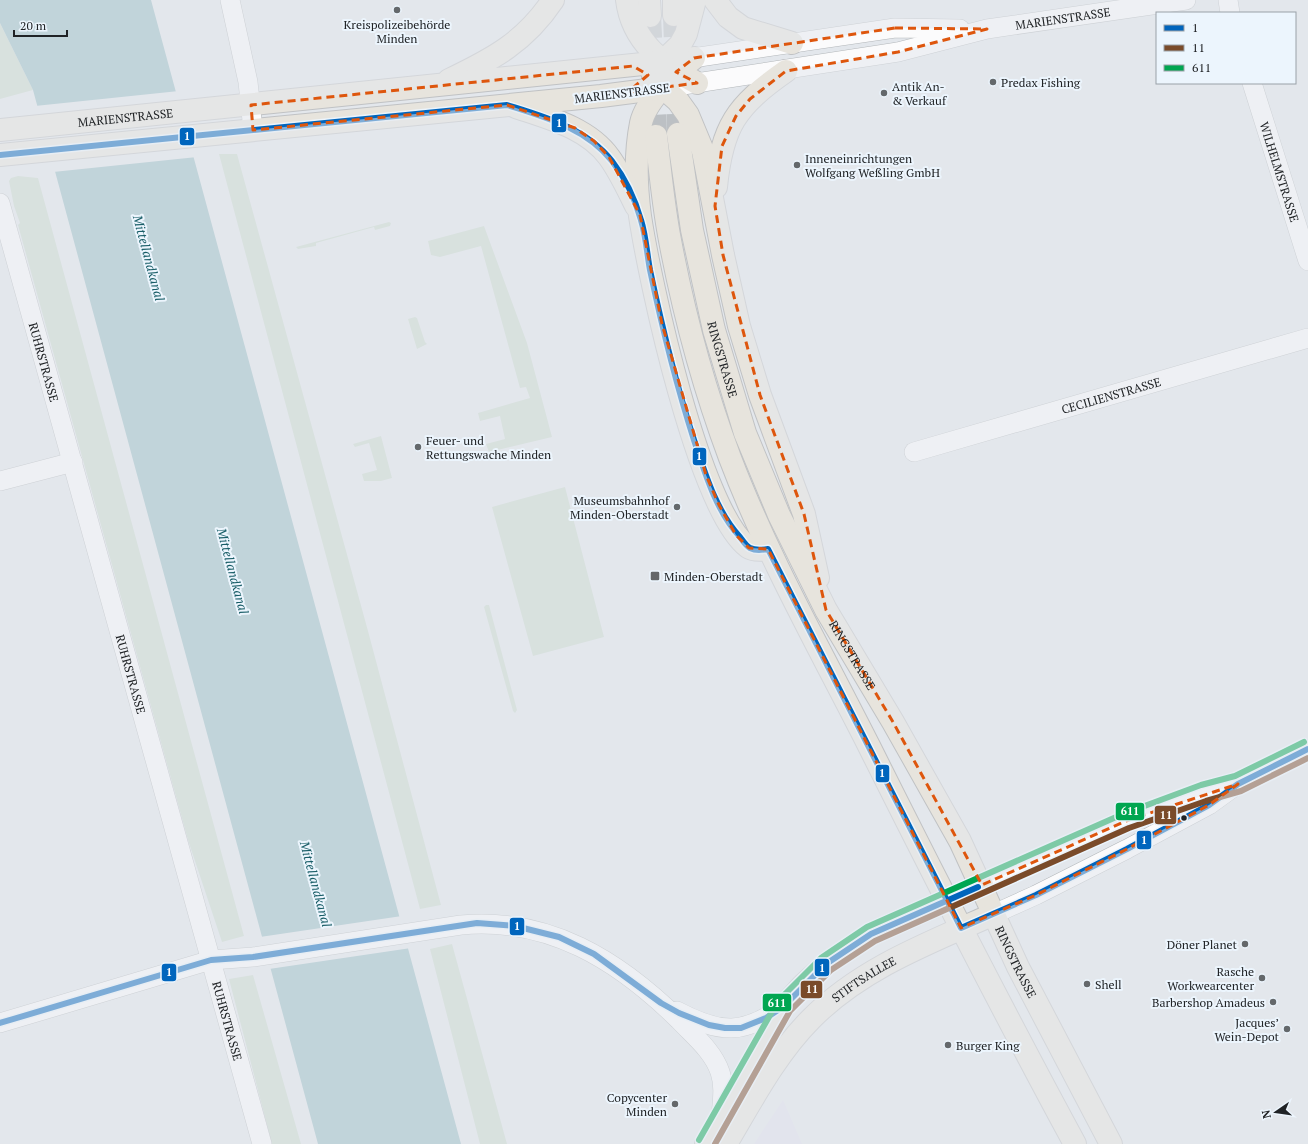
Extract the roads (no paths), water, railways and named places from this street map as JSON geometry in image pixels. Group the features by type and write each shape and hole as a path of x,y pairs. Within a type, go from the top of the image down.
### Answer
{"main road":[{"path":"435,86 498,56 521,37 553,0"},
{"path":"627,0 633,21 647,48 657,73 678,101 696,129 703,151 715,206 723,255 739,326 760,395 804,514 826,610"},
{"path":"695,0 683,40 657,73 650,106 642,121 637,157 640,215 662,324 706,475 719,505 736,535 749,548 758,550 768,549"},
{"path":"715,0 728,17 743,28 792,43"},
{"path":"657,73 694,58"},
{"path":"715,206 722,146 727,130 750,99 765,85 786,71"},
{"name":"MARIENSTRASSE","path":"0,130 435,86 657,73"},
{"name":"MARIENSTRASSE","path":"0,155 628,92 657,73"},
{"path":"657,73 697,83"},
{"path":"507,105 575,128 594,141 609,157 620,175 640,215"},
{"name":"RINGSTRASSE","path":"678,134 692,230 714,330 745,433 779,515 826,610 893,722 960,841 982,885 1018,967 1111,1144"},
{"name":"RINGSTRASSE","path":"656,136 669,233 689,332 730,459 768,549 946,900 1074,1144"},
{"path":"706,1144 784,1006 826,964 845,950 872,934 982,885"},
{"name":"STIFTSALLEE","path":"726,1144 773,1068 811,1019 837,996 873,972 915,949 994,914"}],"street":[{"path":"230,0 248,82 253,130"},
{"name":"MARIENSTRASSE","path":"697,83 786,71 898,52 987,29 1186,0"},
{"path":"1228,0 1230,12"},
{"name":"MARIENSTRASSE","path":"694,58 895,28 987,29"},
{"name":"WILHELMSTRASSE","path":"1252,84 1308,261"},
{"name":"RUHRSTRASSE","path":"0,203 262,1144"},
{"name":"CECILIENSTRASSE","path":"914,452 1308,338"},
{"path":"0,481 73,462"},
{"path":"994,914 1036,895 1159,832 1209,805 1238,784 1308,749"},
{"path":"982,885 1144,814 1204,793 1238,784"},
{"path":"0,1023 211,960 253,957 477,923 515,926 550,934 594,954 661,1003 704,1046 716,1064 722,1087 721,1117"},
{"path":"661,1003 709,1025 732,1028 756,1023 784,1006"}],"water":[{"name":"Mittellandkanal","path":"0,0 151,0 461,1144 318,1144 33,90 0,23"}],"tunnel":[{"path":"674,15 678,134"},
{"path":"650,16 656,136"}],"place":[{"name":"Kreispolizeibehörde Minden","path":"397,10"},
{"name":"Predax Fishing","path":"993,82"},
{"name":"Antik An- & Verkauf","path":"884,93"},
{"name":"Inneneinrichtungen Wolfgang Weßling GmbH","path":"797,165"},
{"name":"Feuer- und Rettungswache Minden","path":"418,447"},
{"name":"Museumsbahnhof Minden-Oberstadt","path":"677,507"},
{"name":"Minden-Oberstadt","path":"655,576"},
{"name":"Döner Planet","path":"1245,944"},
{"name":"Rasche Workwearcenter","path":"1262,978"},
{"name":"Shell","path":"1087,984"},
{"name":"Barbershop Amadeus","path":"1273,1002"},
{"name":"Jacques’ Wein-Depot","path":"1287,1029"},
{"name":"Burger King","path":"948,1045"},
{"name":"Copycenter Minden","path":"675,1104"}]}
